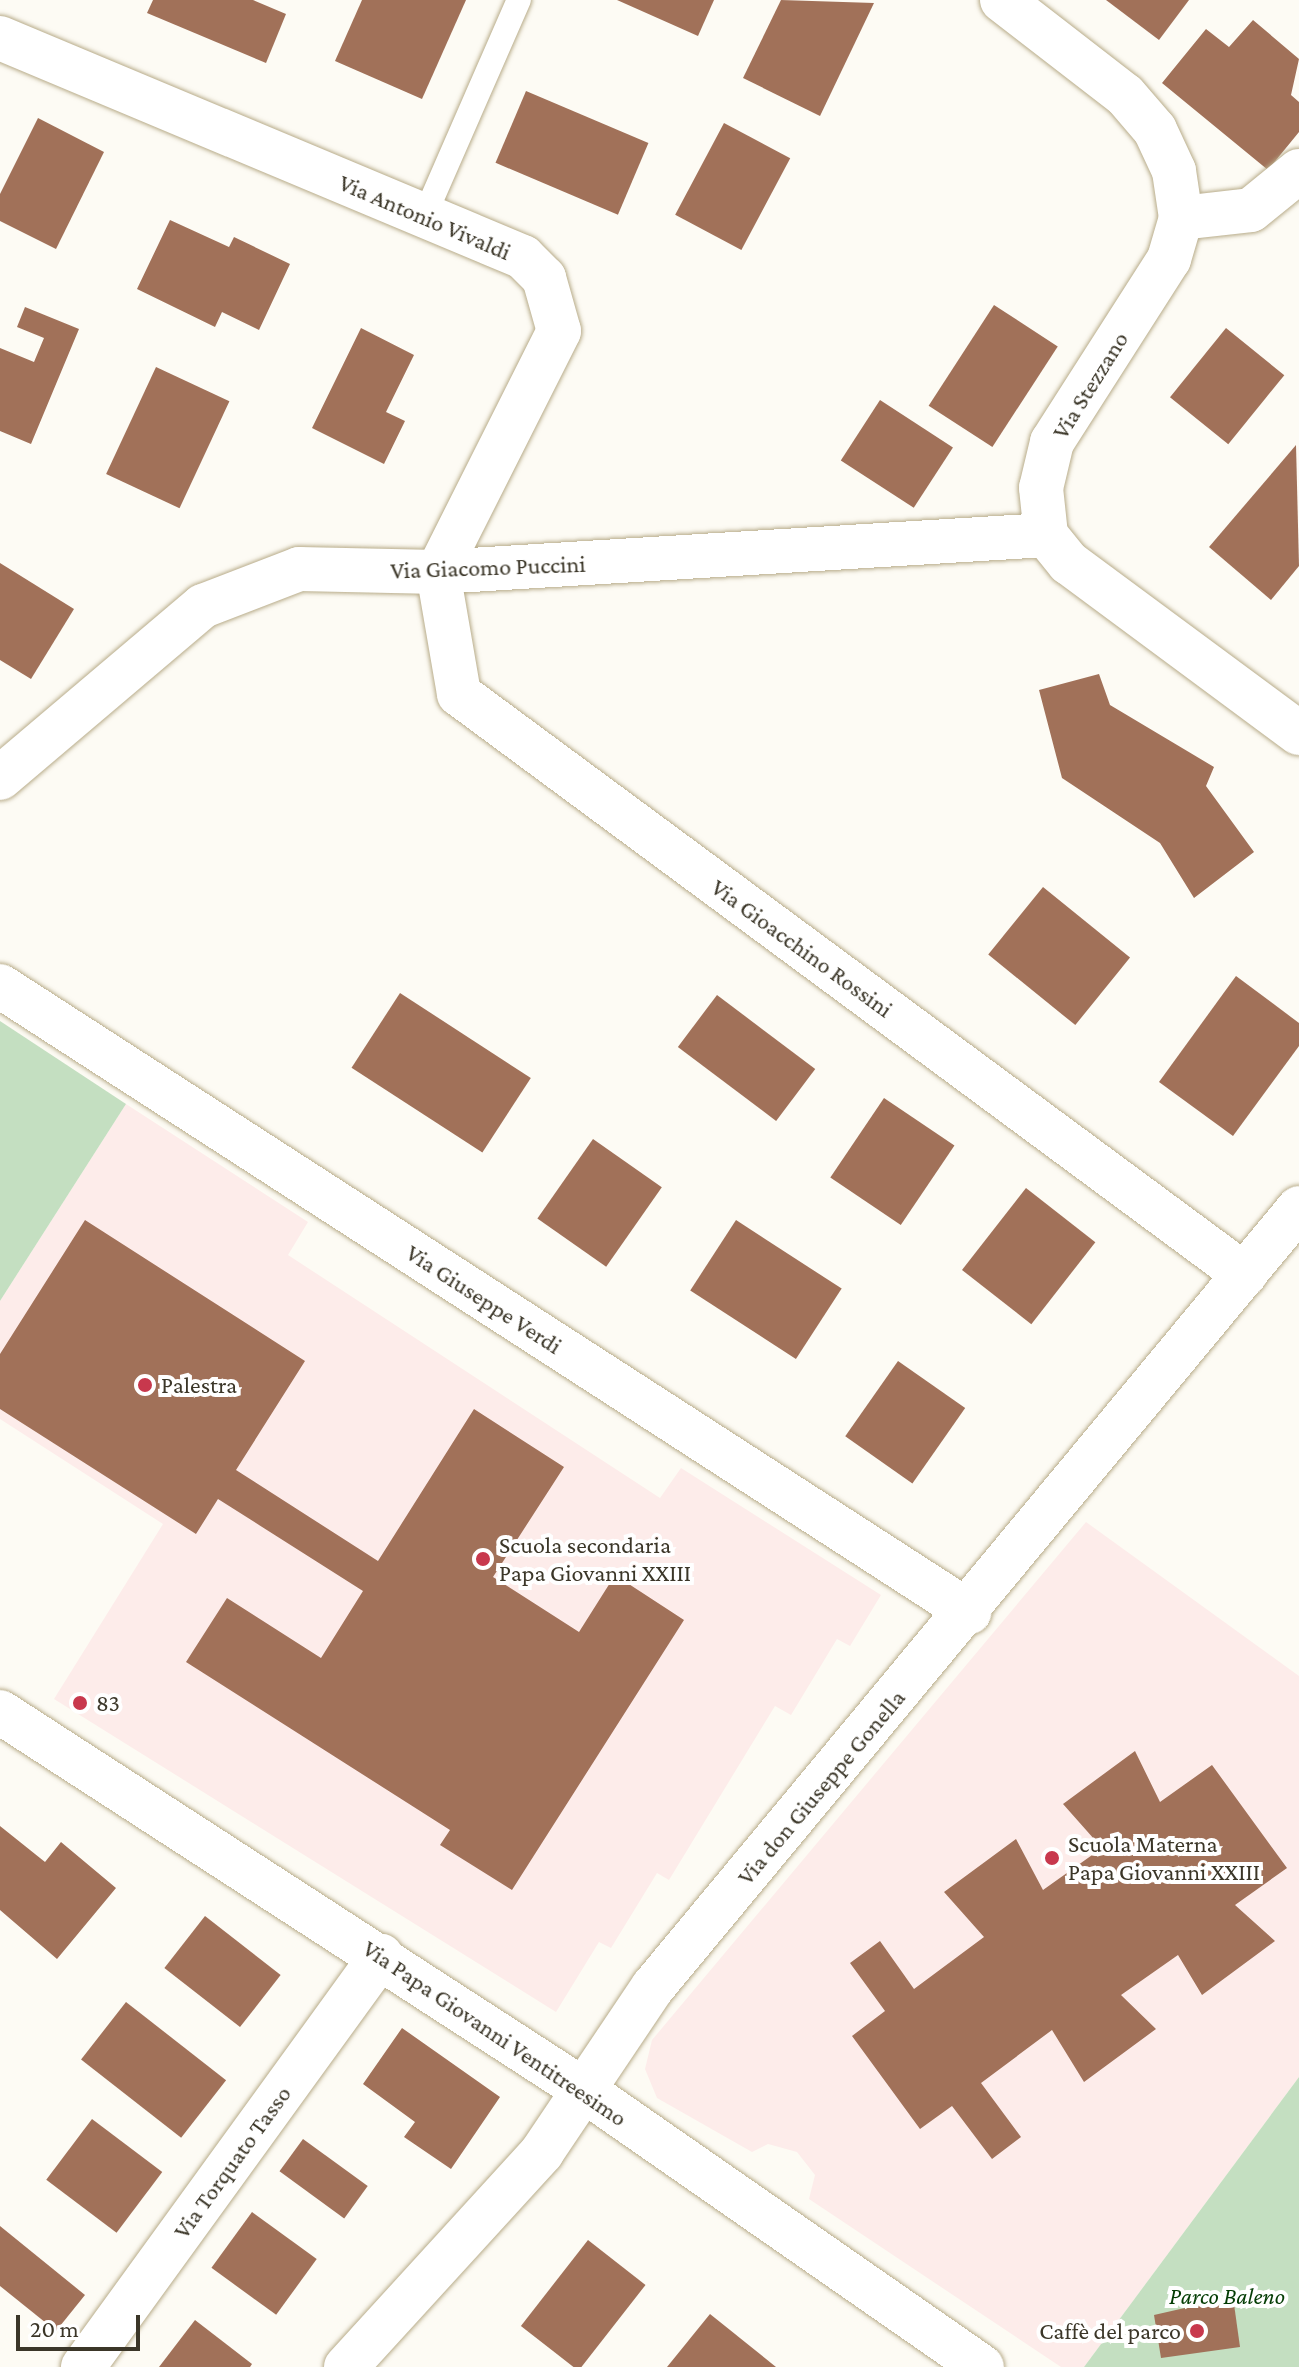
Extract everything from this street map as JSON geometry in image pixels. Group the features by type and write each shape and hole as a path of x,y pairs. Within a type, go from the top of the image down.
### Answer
{"street":[{"name":"Via Stezzano","path":"1002,0 1125,95 1155,130 1174,171 1181,218 1169,259 1052,442 1041,488 1046,535"},
{"name":"Via Antonio Vivaldi","path":"0,38 523,257 550,290 559,331 438,572"},
{"path":"1181,218 1251,210 1299,171"},
{"path":"1046,535 1069,563 1299,733"},
{"name":"Via Giacomo Puccini","path":"0,778 203,606 299,569 438,572 1046,535"},
{"name":"Via Gioacchino Rossini","path":"438,572 459,694 1245,1275"},
{"name":"Via Giuseppe Verdi","path":"0,986 969,1612"},
{"name":"Via don Giuseppe Gonella","path":"346,2367 542,2152 653,1987 969,1612 1299,1208"},
{"name":"Via Papa Giovanni Ventitreesimo","path":"0,1712 582,2089 982,2367"},
{"name":"Via Torquato Tasso","path":"83,2367 381,1956"}],"lane":[{"path":"424,217 519,0"}],"shaded area":[{"name":"Scuola secondaria Papa Giovanni XXIII","path":"126,1104 308,1222 288,1255 660,1498 681,1468 881,1595 850,1646 837,1639 791,1715 775,1706 669,1880 657,1873 611,1948 599,1942 556,2012 54,1699 163,1524 0,1419 0,1301"},
{"name":"Scuola Materna Papa Giovanni XXIII","path":"1086,1522 1299,1676 1299,2077 1084,2367 1061,2367 809,2199 815,2175 797,2152 768,2144 752,2152 657,2098 645,2069 652,2040"}],"green space":[{"path":"0,1021 126,1104 0,1301"},
{"name":"Parco Baleno","path":"1299,2077 1299,2367 1084,2367"}],"building":[{"path":"153,0 253,0 286,14 266,63 147,13"},
{"path":"362,0 466,0 422,99 335,61"},
{"path":"617,0 714,0 698,36"},
{"path":"781,0 874,3 820,116 743,78"},
{"path":"1106,0 1189,0 1159,40"},
{"path":"1253,20 1299,59 1291,95 1299,102 1299,132 1268,170 1162,83 1206,29 1229,47"},
{"path":"526,91 648,143 618,215 496,163"},
{"path":"38,118 104,152 56,249 0,221 0,194"},
{"path":"724,123 790,158 741,250 675,215"},
{"path":"170,220 229,247 234,237 290,264 259,330 222,312 215,327 137,289"},
{"path":"994,305 1058,346 992,447 929,406"},
{"path":"25,307 79,329 31,444 0,431 0,348 34,362 44,338 17,327"},
{"path":"361,328 414,355 386,412 405,421 384,464 312,428"},
{"path":"1226,328 1284,375 1228,444 1170,397"},
{"path":"156,367 229,401 180,508 106,474"},
{"path":"880,400 953,447 914,508 841,460"},
{"path":"1296,445 1299,566 1271,600 1209,547"},
{"path":"0,563 74,609 31,679 0,660"},
{"path":"1099,674 1110,705 1214,767 1206,786 1254,852 1194,898 1160,843 1062,778 1039,690"},
{"path":"1043,887 1130,957 1075,1025 988,955"},
{"path":"1236,976 1299,1023 1299,1046 1233,1136 1159,1082"},
{"path":"400,993 531,1078 482,1153 352,1068"},
{"path":"717,995 815,1069 776,1121 678,1047"},
{"path":"884,1098 954,1146 901,1225 830,1178"},
{"path":"593,1139 662,1187 606,1267 537,1218"},
{"path":"1026,1188 1095,1242 1031,1324 962,1270"},
{"path":"85,1220 305,1361 236,1470 378,1561 474,1409 564,1467 493,1577 579,1632 615,1575 684,1620 512,1890 440,1845 450,1830 186,1662 227,1598 321,1658 363,1591 218,1499 196,1534 0,1409 0,1354"},
{"path":"736,1220 842,1289 796,1359 690,1290"},
{"path":"898,1361 965,1408 912,1483 845,1436"},
{"path":"1135,1751 1160,1802 1212,1765 1287,1868 1235,1905 1275,1941 1202,1995 1178,1955 1121,1995 1156,2029 1084,2082 1052,2030 981,2083 1021,2137 992,2159 952,2106 920,2129 852,2036 885,2011 850,1963 880,1941 914,1989 984,1937 944,1892 1016,1839 1043,1890 1102,1848 1063,1804"},
{"path":"0,1826 45,1862 61,1842 116,1888 57,1959 0,1910"},
{"path":"205,1916 281,1975 240,2027 164,1968"},
{"path":"126,2002 226,2080 181,2138 81,2060"},
{"path":"402,2028 500,2097 451,2169 404,2137 415,2122 363,2084"},
{"path":"92,2119 162,2172 117,2233 46,2180"},
{"path":"303,2139 368,2186 344,2218 279,2171"},
{"path":"252,2212 317,2259 276,2315 211,2268"},
{"path":"0,2226 85,2295 56,2331 0,2286"},
{"path":"588,2240 646,2285 581,2367 574,2367 521,2326"},
{"name":"Caffè del parco","path":"1233,2297 1240,2347 1161,2358 1154,2315"},
{"path":"710,2314 776,2367 667,2367"},
{"path":"195,2320 252,2364 250,2367 159,2367"}],"place":[{"name":"Palestra","path":"145,1385"},
{"name":"Scuola secondaria Papa Giovanni XXIII","path":"483,1559"},
{"name":"83","path":"80,1703"},
{"name":"Scuola Materna Papa Giovanni XXIII","path":"1052,1858"},
{"name":"Caffè del parco","path":"1197,2331"}]}
